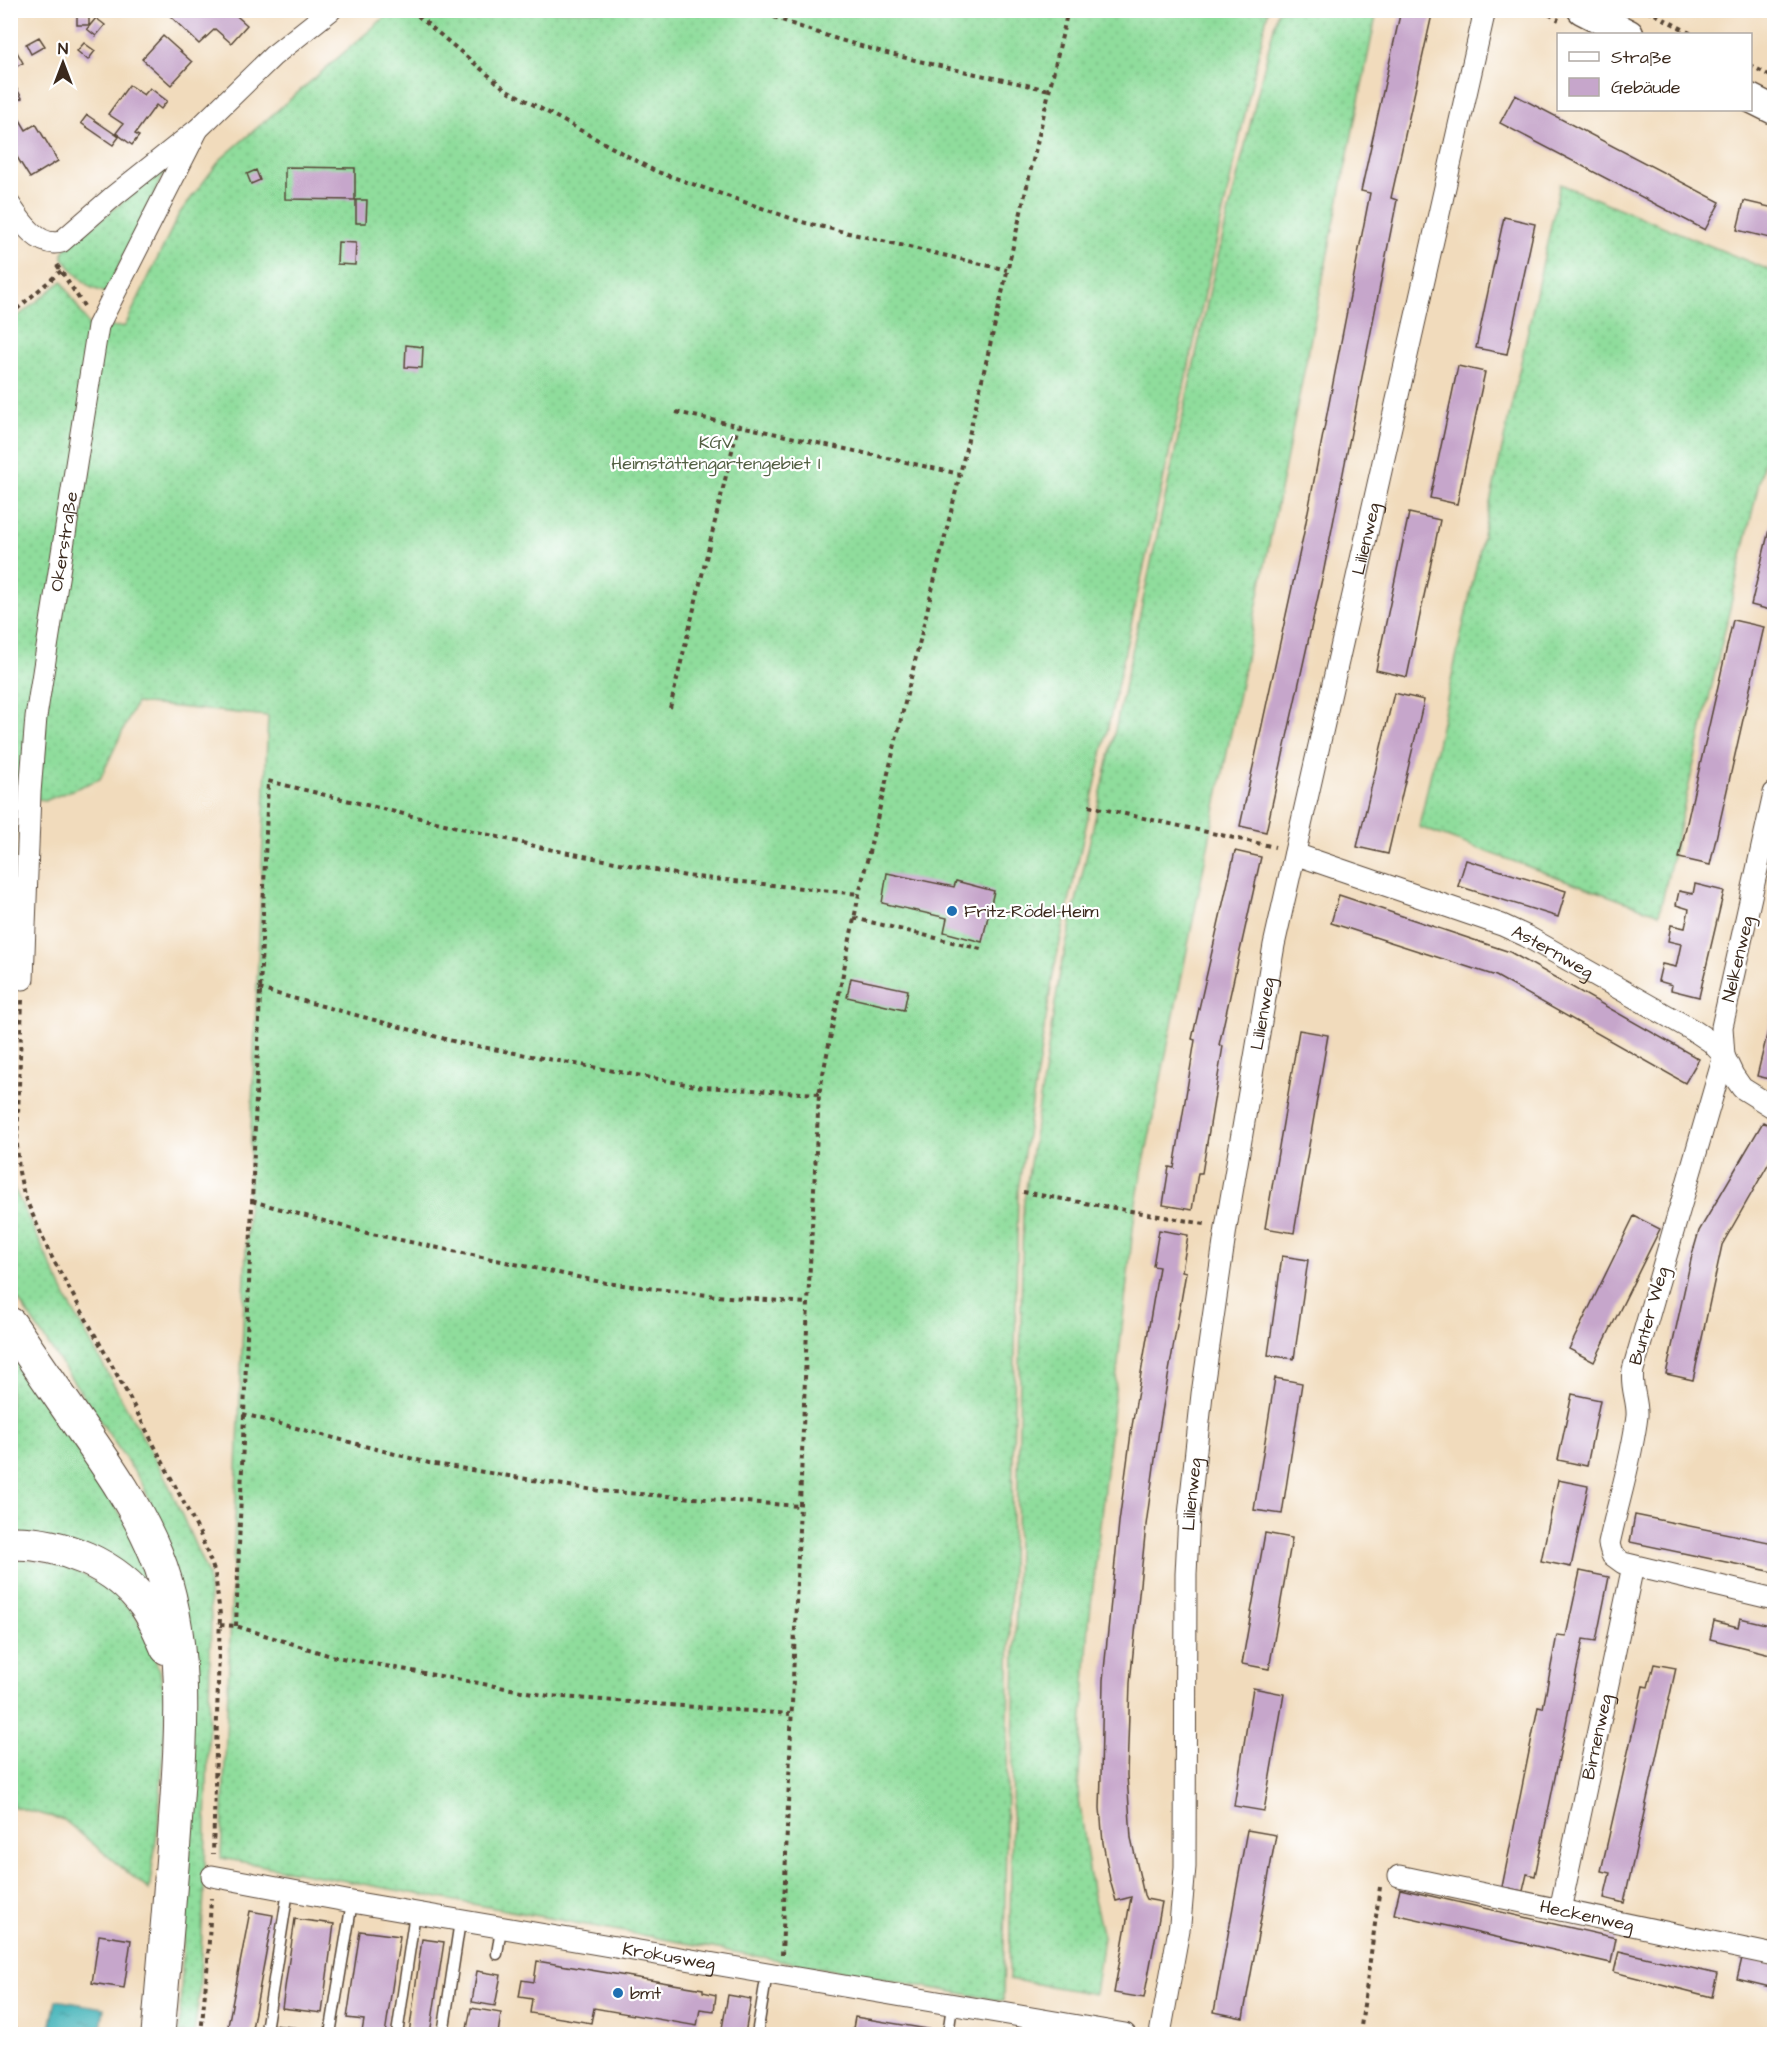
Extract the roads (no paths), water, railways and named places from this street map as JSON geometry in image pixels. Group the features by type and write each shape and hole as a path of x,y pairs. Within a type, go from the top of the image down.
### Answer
{"highway":[{"path":"10,1324 109,1468 136,1513 151,1542 164,1576 172,1612 180,1692 179,1770 158,2034"},
{"path":"10,1543 37,1544 75,1554 100,1566 131,1588 147,1607 159,1629 180,1692"}],"street":[{"name":"Okerstraße","path":"273,56 305,10"},
{"name":"Okerstraße","path":"10,205 27,227 43,241 52,244 61,242 115,195 198,129 273,56 331,10"},
{"name":"Lilienweg","path":"1160,2034 1180,1924 1185,1876 1186,1574 1189,1515 1197,1435 1226,1228 1265,992 1485,10"},
{"path":"1582,10 1627,33"},
{"path":"1752,99 1774,110"},
{"name":"Okerstraße","path":"23,979 30,793 36,717 98,326 198,129"},
{"name":"Nelkenweg","path":"1724,1056 1722,1028 1774,793"},
{"name":"Asternweg","path":"1295,854 1475,914 1526,936 1711,1042 1724,1056 1733,1076 1742,1088 1774,1108"},
{"name":"Bunter Weg","path":"1724,1056 1633,1370 1632,1385 1637,1408 1635,1430 1609,1546 1614,1558 1634,1566 1774,1599"},
{"name":"Birnenweg","path":"1560,1910 1634,1566"},
{"name":"Krokusweg","path":"212,1876 580,1944 767,1973 1125,2034"},
{"name":"Heckenweg","path":"1399,1876 1774,1955"}],"lane":[{"path":"288,1891 266,2030 303,2034"},
{"path":"330,2034 352,1902"},
{"path":"397,2034 415,1913"},
{"path":"443,2034 460,1921"},
{"path":"497,1954 501,1928"},
{"path":"757,2034 767,1973"},
{"path":"948,2034 952,2006"}],"water":[{"path":"56,2000 104,2008 100,2034 49,2034"}],"place":[{"name":"Fritz-Rödel-Heim","path":"952,911"},
{"name":"bmt","path":"618,1993"}],"park label":[{"name":"KGV Heimstättengartengebiet I","path":"716,452"}]}
